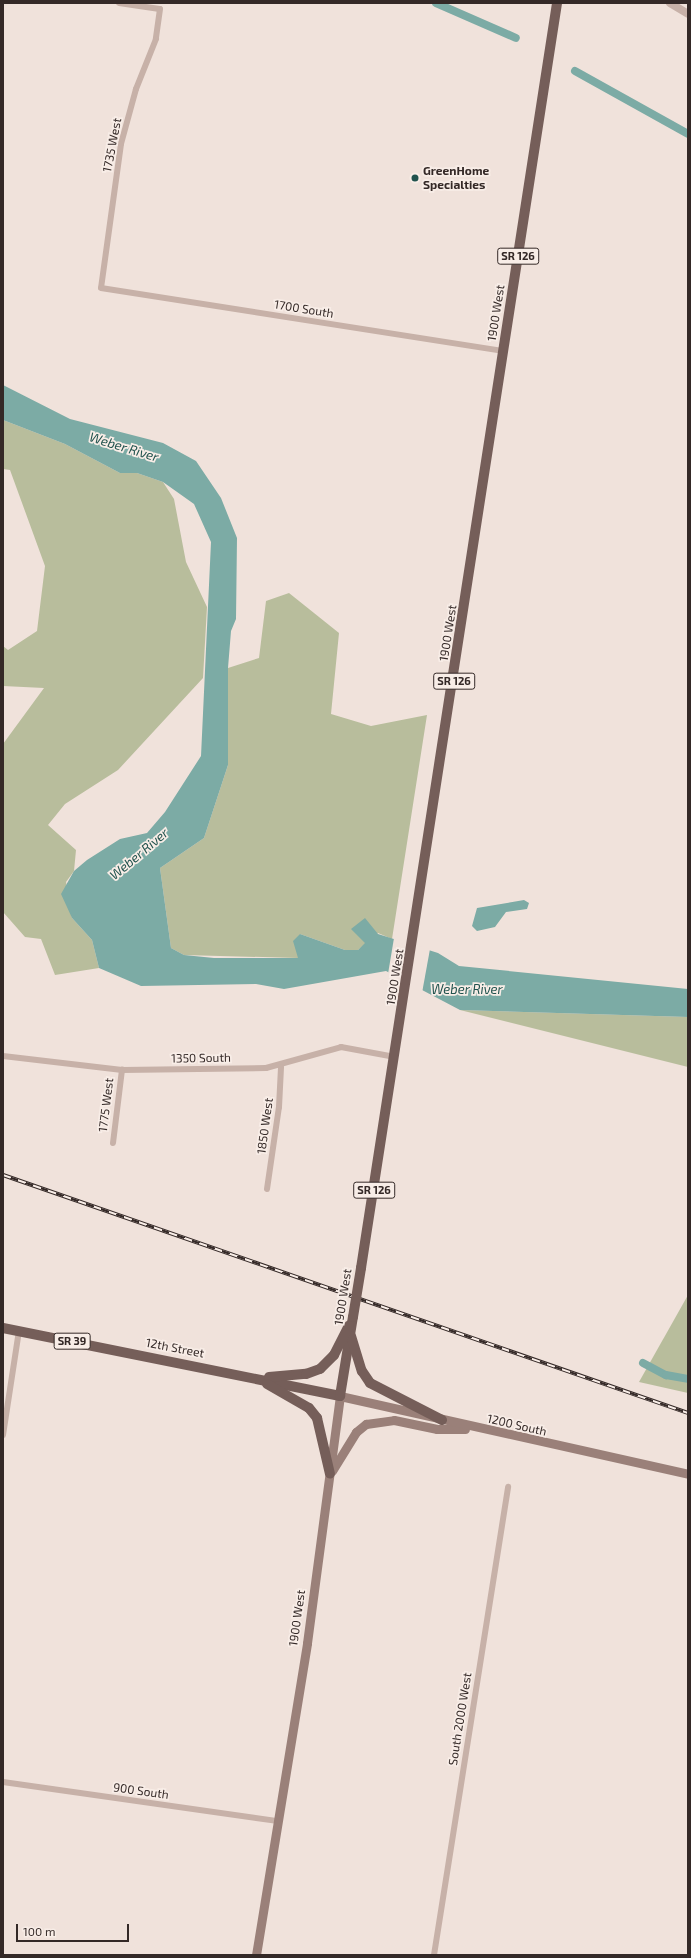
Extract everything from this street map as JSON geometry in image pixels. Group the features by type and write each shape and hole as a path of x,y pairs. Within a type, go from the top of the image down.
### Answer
{"main road":[{"name":"1900 West","path":"256,1955 276,1821 306,1643 340,1396 416,931 556,3"},
{"path":"254,1377 306,1374 320,1369 334,1355 353,1317"},
{"name":"12th Street","path":"3,1328 254,1377 340,1396"},
{"path":"350,1334 362,1371 370,1383 442,1420"},
{"path":"254,1377 309,1408 317,1418 330,1474"},
{"name":"1200 South","path":"340,1396 688,1474"},
{"path":"330,1474 356,1432 366,1424 394,1420 436,1429 478,1428"}],"street":[{"name":"1735 West","path":"101,288 123,137 136,89 156,39 160,9 119,3"},
{"path":"670,3 688,14"},
{"name":"1700 South","path":"101,288 504,351"},
{"name":"1350 South","path":"3,1056 122,1070 281,1066 323,1050 341,1048 395,1057"},
{"name":"1850 West","path":"267,1189 279,1108 281,1066"},
{"name":"1775 West","path":"113,1142 122,1070"},
{"path":"3,1435 19,1331"},
{"name":"South 2000 West","path":"434,1955 508,1487"},
{"name":"900 South","path":"3,1782 276,1821"}],"green space":[{"path":"3,420 65,444 120,473 137,473 163,482 174,499 186,562 207,607 203,678 118,770 65,804 48,825 76,850 74,871 66,882 72,918 92,940 99,968 55,975 41,939 25,937 3,912 3,744 44,688 3,686 3,646 8,650 37,631 45,566 10,470 3,469"},
{"path":"289,593 339,633 331,714 371,726 427,715 392,939 378,933 358,950 345,950 300,934 298,958 184,955 171,948 160,868 204,838 228,765 228,668 259,658 266,601"},
{"path":"460,1010 688,1017 688,1067"},
{"path":"688,1295 688,1393 639,1382"}],"water":[{"name":"Weber River","path":"3,385 70,419 163,443 196,461 221,498 237,538 236,619 231,631 228,668 228,765 204,838 160,868 171,948 184,955 214,958 298,958 293,941 300,934 345,950 358,950 365,943 351,929 365,918 378,934 438,953 459,966 688,989 688,1017 460,1010 386,971 284,989 256,984 141,986 99,968 92,940 72,918 61,894 74,871 87,860 120,839 147,833 165,812 201,756 211,542 194,504 163,482 137,473 120,473 65,444 3,420"},
{"path":"524,900 529,903 527,909 506,912 495,927 477,931 472,926 477,908"}],"pier":[{"path":"394,938 430,949 422,993 388,974"}],"waterway":[{"path":"436,3 516,38"},
{"path":"575,71 688,134"},
{"path":"643,1363 666,1375 688,1379"}],"railway":[{"path":"3,1175 688,1413"}],"place":[{"name":"GreenHome Specialties","path":"415,178"}]}
